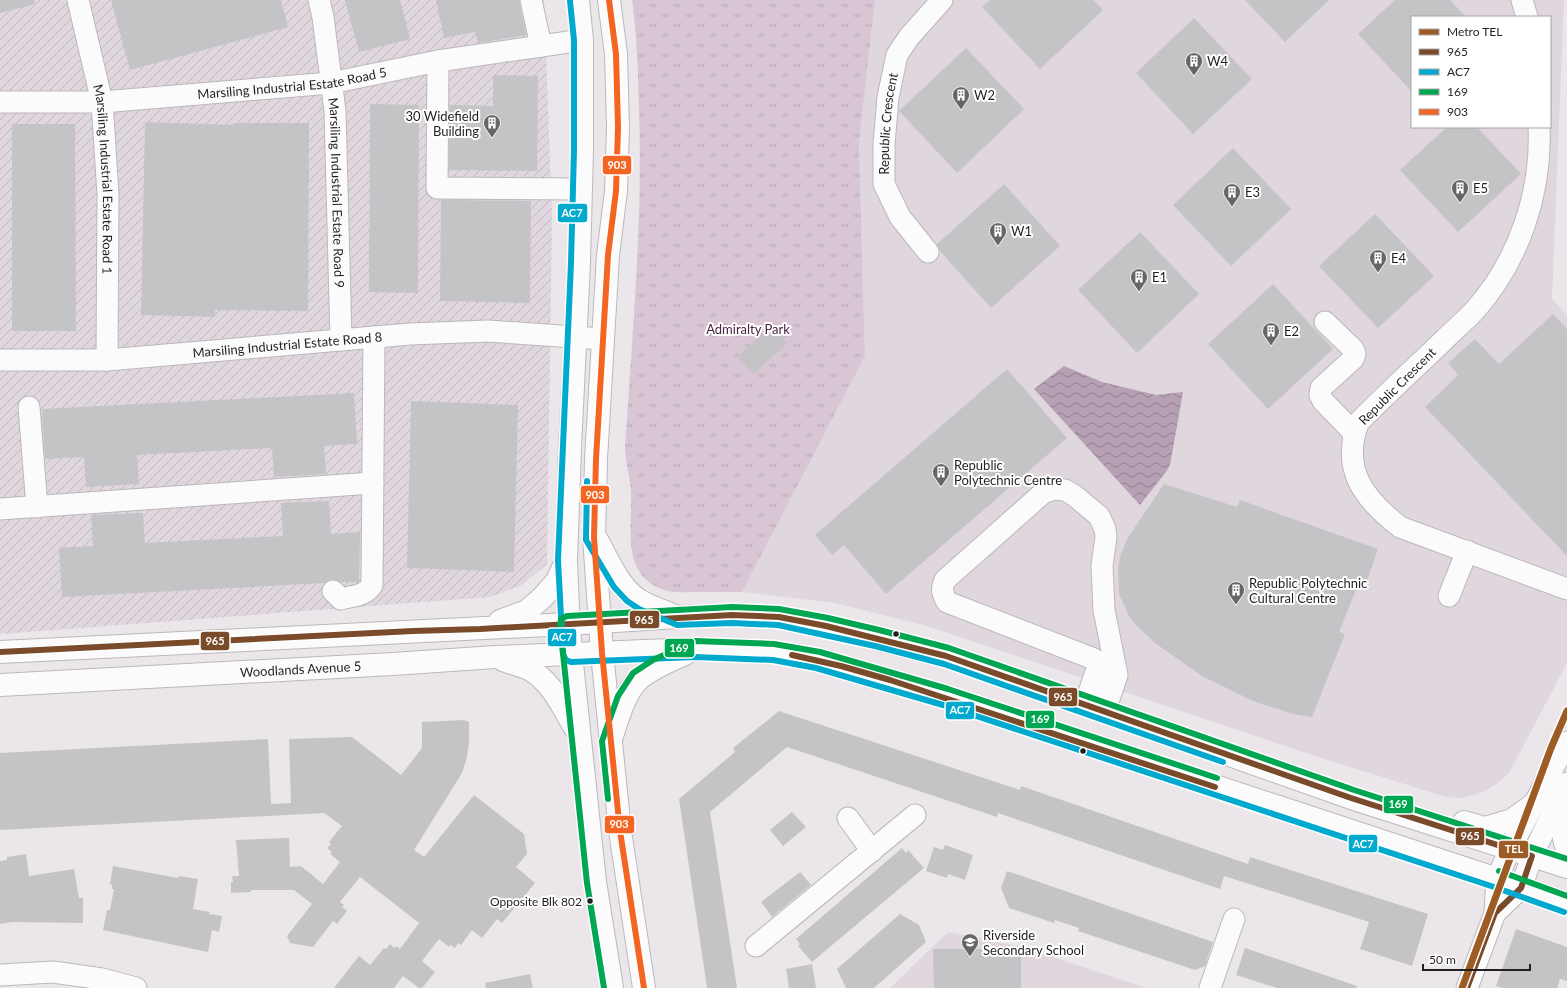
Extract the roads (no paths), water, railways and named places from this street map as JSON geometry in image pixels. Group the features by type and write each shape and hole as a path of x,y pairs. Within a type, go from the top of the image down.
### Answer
{"main road":[{"path":"578,0 582,40 579,263 566,560 568,624 595,882 612,988"},
{"path":"609,0 616,54 618,127 616,192 608,255 603,339 596,459 594,537 599,622 610,742 620,831 644,988"},
{"path":"594,537 620,582 632,595 642,602 678,617"},
{"path":"480,629 527,611 543,597 557,581 566,560"},
{"path":"0,652 413,631 480,629 678,617 732,615 779,617 826,626 946,656 1351,798 1567,867"},
{"path":"610,742 625,700 638,680 657,667 695,649"},
{"name":"Woodlands Avenue 5","path":"0,685 393,664 495,657 695,649 774,652 818,660 945,697 1497,879 1567,904"},
{"path":"495,657 528,669 547,683 558,698 580,738"},
{"path":"1564,789 1561,828 1567,850"},
{"path":"1412,817 1450,817 1485,828 1512,820 1534,804"}],"street":[{"name":"Marsiling Industrial Estate Road 1","path":"78,0 102,102 108,194 107,360"},
{"name":"Marsiling Industrial Estate Road 9","path":"318,0 323,17 335,111 341,340"},
{"path":"532,0 541,46"},
{"name":"Republic Crescent","path":"928,252 900,217 884,184 884,145 888,97 897,55 909,37 942,0"},
{"name":"Marsiling Industrial Estate Road 5","path":"0,102 102,102 331,83 438,61 582,40"},
{"path":"438,61 437,188 580,189"},
{"name":"Republic Crescent","path":"1539,128 1538,171 1530,206 1512,257 1476,309 1358,423 1352,437 1352,464 1360,484 1385,515 1400,527 1567,589"},
{"path":"1325,322 1353,349 1355,354 1353,360 1321,388 1320,395 1322,401 1354,433"},
{"name":"Marsiling Industrial Estate Road 8","path":"0,360 107,360 410,334 488,331 603,339"},
{"path":"333,590 341,599 365,593 372,585 374,337"},
{"path":"29,406 37,507"},
{"path":"0,509 373,483"},
{"path":"1085,704 1098,666 1094,658 947,602 943,595 942,588 945,580 1043,492 1054,489 1065,490 1075,496 1099,516 1105,529 1106,537 1102,566 1104,610 1117,675 1105,711"},
{"path":"1449,596 1467,551"},
{"path":"1467,988 1495,913 1497,879 1510,849 1567,742"},
{"path":"1495,913 1521,888 1532,856 1564,789"},
{"path":"756,946 915,814"},
{"path":"848,818 872,850"},
{"path":"1210,988 1234,919"},
{"path":"0,975 53,972 102,979 136,988"}],"water":[{"path":"1064,366 1102,382 1156,395 1183,392 1170,465 1140,505 1034,389"}],"metro line":[{"name":"TEL","path":"1462,988 1551,748 1567,711"}],"place":[{"name":"W4","path":"1194,76"},
{"name":"W2","path":"961,110"},
{"name":"30 Widefield Building","path":"492,138"},
{"name":"E5","path":"1460,203"},
{"name":"E3","path":"1232,207"},
{"name":"W1","path":"998,246"},
{"name":"E4","path":"1378,273"},
{"name":"E1","path":"1139,292"},
{"name":"E2","path":"1271,346"},
{"name":"Republic Polytechnic Centre","path":"941,487"},
{"name":"Republic Polytechnic Cultural Centre","path":"1236,605"},
{"name":"Opposite Blk 802","path":"590,901"},
{"name":"Riverside Secondary School","path":"970,957"}],"park label":[{"name":"Admiralty Park","path":"748,329"}]}
